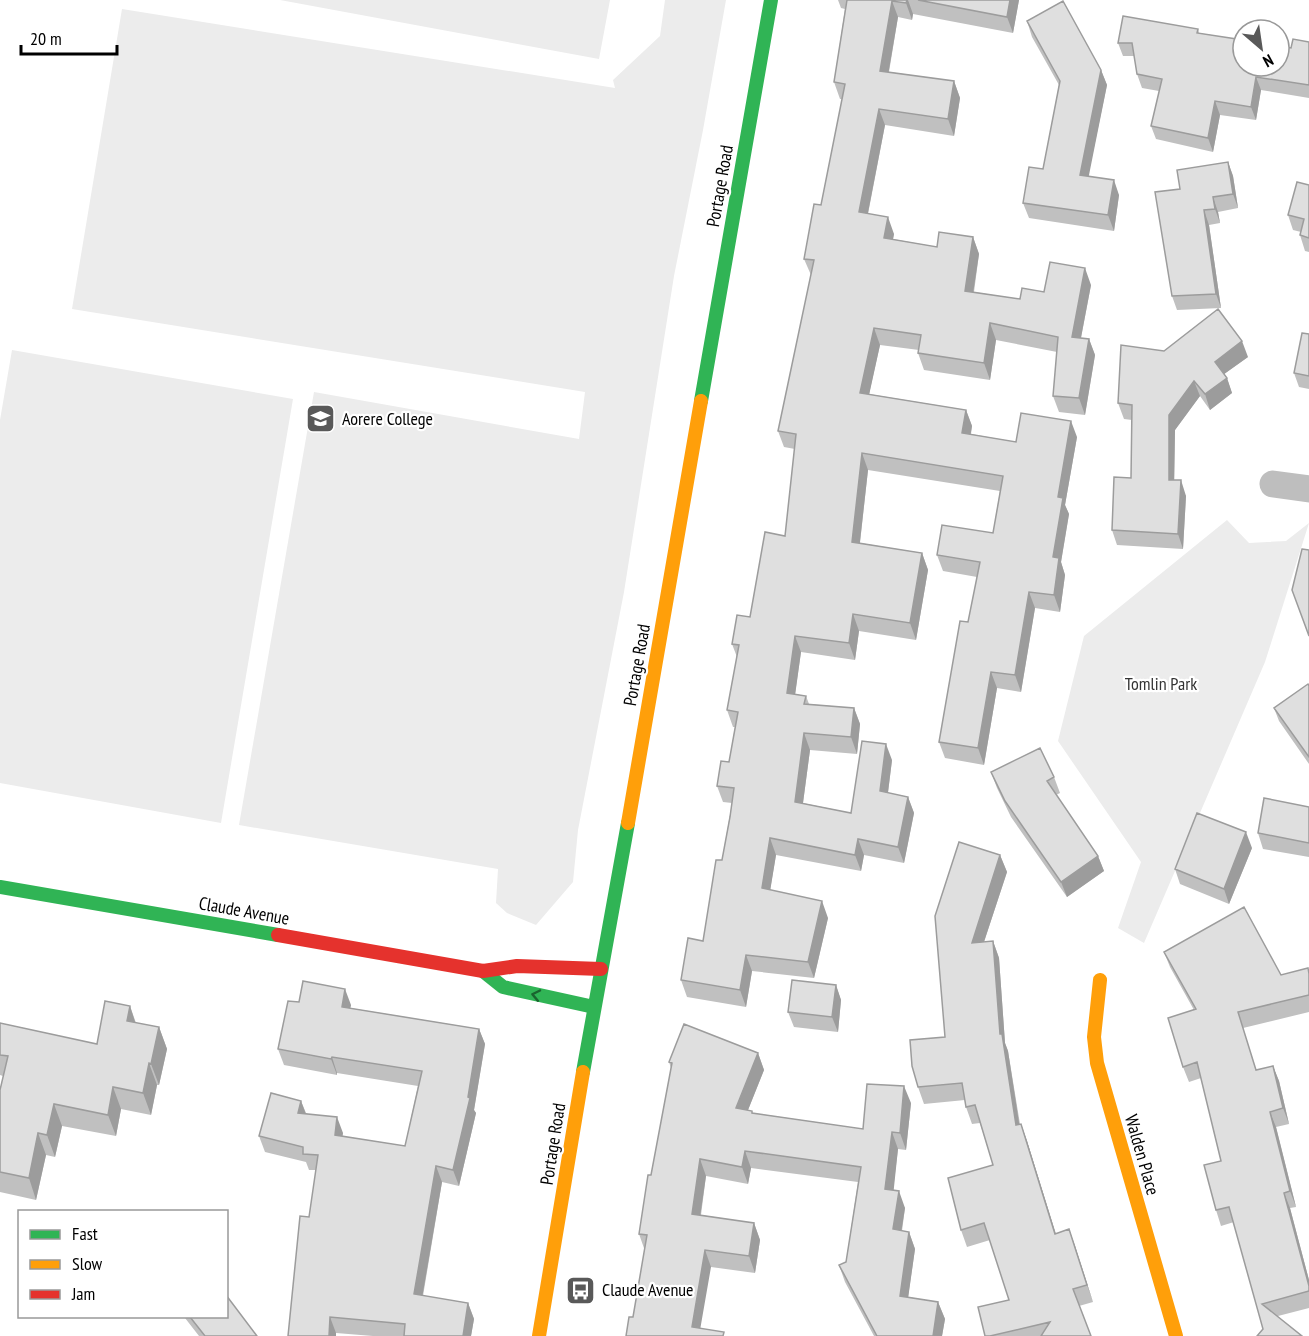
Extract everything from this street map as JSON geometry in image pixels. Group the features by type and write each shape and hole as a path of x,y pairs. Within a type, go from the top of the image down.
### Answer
{"main road":[{"name":"Portage Road","path":"539,1336 594,1007 771,0"},
{"name":"Claude Avenue","path":"0,886 483,971 517,966 601,969"},
{"name":"Claude Avenue","path":"483,971 502,987 594,1007"},
{"name":"Walden Place","path":"1100,980 1094,1037 1097,1063 1176,1336"}],"street":[{"path":"1273,483 1309,489"}],"green space":[{"path":"280,0 610,0 599,59"},
{"path":"665,0 726,0 674,276 624,592 578,830 573,882 536,925 507,913 496,903 498,869 239,825 314,392 579,439 585,392 72,309 122,9 615,88 613,80 660,36"},
{"path":"12,350 293,399 221,823 0,783 0,420"},
{"name":"Tomlin Park","path":"1227,520 1249,543 1286,541 1309,523 1265,662 1144,943 1118,928 1141,862 1058,741 1084,636"}],"building":[{"path":"847,0 907,0 906,3 892,1 880,71 954,81 948,119 879,109 859,212 888,217 884,238 937,247 939,232 973,237 965,291 1020,299 1022,288 1044,292 1050,262 1085,268 1072,337 1089,339 1079,398 1053,396 1058,337 990,323 984,363 918,353 921,335 874,328 860,393 966,410 962,433 1016,442 1021,413 1071,421 1058,497 1063,498 1053,557 1059,558 1054,595 1029,592 1015,675 991,672 978,748 939,742 960,621 968,622 980,562 937,555 942,525 993,533 1003,476 862,453 852,542 922,553 910,623 853,614 849,643 795,636 787,693 806,696 804,704 854,708 851,737 804,733 795,802 851,813 862,741 886,744 880,791 908,797 898,847 858,839 855,855 770,838 762,888 822,901 808,962 746,955 740,990 681,980 688,938 703,941 716,860 722,860 730,817 734,788 717,786 721,761 729,762 738,712 727,710 739,645 732,644 737,615 750,617 765,532 785,536 796,434 778,431 814,260 804,259 814,204 821,205 845,84 834,82"},
{"path":"918,0 1010,0 1007,17"},
{"path":"1063,1 1101,70 1080,175 1114,180 1108,215 1023,203 1029,167 1043,169 1060,81 1027,21"},
{"path":"1123,16 1198,29 1197,33 1231,38 1231,78 1256,78 1251,107 1215,101 1208,138 1151,126 1162,79 1137,74 1132,43 1118,43"},
{"path":"1293,39 1309,42 1309,85 1263,78 1291,78"},
{"path":"1228,162 1233,194 1213,197 1215,209 1204,210 1216,294 1172,296 1155,192 1180,189 1177,170"},
{"path":"1297,182 1309,185 1309,238 1300,235 1304,219 1288,215"},
{"path":"1218,309 1242,341 1215,362 1227,378 1205,394 1194,381 1169,415 1169,480 1181,480 1178,534 1112,530 1114,477 1131,478 1132,405 1118,403 1121,345 1164,351"},
{"path":"1302,333 1309,334 1309,376 1294,373"},
{"path":"1302,549 1309,550 1309,636 1292,590"},
{"path":"1308,684 1309,686 1309,757 1274,708"},
{"path":"1040,748 1054,777 1047,781 1098,856 1061,882 1005,801 991,772"},
{"path":"1264,798 1309,807 1309,843 1258,833"},
{"path":"1197,813 1246,832 1224,889 1175,869"},
{"path":"959,842 1000,855 972,943 993,941 1000,1034 1002,1034 1016,1125 1021,1124 1055,1234 1069,1229 1087,1285 1073,1289 1091,1336 1041,1336 1050,1322 985,1336 978,1307 1009,1300 984,1223 961,1230 948,1178 993,1165 975,1105 966,1107 962,1083 918,1087 912,1066 910,1040 945,1037 935,916"},
{"path":"1244,907 1281,975 1308,968 1309,974 1309,995 1238,1012 1256,1070 1273,1066 1283,1108 1270,1112 1290,1191 1284,1193 1309,1286 1309,1291 1262,1304 1302,1336 1257,1336 1263,1329 1229,1207 1216,1210 1204,1165 1221,1161 1197,1062 1183,1067 1168,1018 1196,1009 1164,952"},
{"path":"792,980 836,985 832,1017 788,1012"},
{"path":"303,981 345,989 342,1007 479,1029 468,1097 470,1098 453,1170 436,1166 414,1294 468,1303 463,1336 404,1336 405,1324 330,1317 329,1336 288,1336 300,1216 309,1217 318,1155 303,1154 303,1147 259,1136 271,1093 301,1101 298,1113 337,1117 335,1135 405,1146 422,1071 332,1057 331,1059 278,1049 288,1001 299,1002"},
{"path":"105,1001 130,1006 127,1021 159,1027 143,1093 113,1087 108,1115 54,1104 47,1135 38,1133 29,1178 0,1172 0,1090 8,1056 0,1055 0,1023 97,1044"},
{"path":"684,1024 758,1053 736,1108 752,1111 752,1113 863,1129 867,1084 904,1086 900,1133 892,1132 885,1189 899,1191 893,1229 909,1232 900,1296 938,1302 933,1336 877,1336 839,1265 846,1262 861,1167 745,1151 742,1167 700,1159 692,1214 754,1223 749,1256 705,1250 692,1327 724,1332 723,1336 626,1336 629,1317 633,1317 647,1235 639,1234 648,1175 651,1175 672,1063 669,1062"},
{"path":"228,1298 257,1336 205,1336 191,1318 228,1318"}],"traffic: fast":[{"path":"701,401 771,0"},
{"path":"583,1072 628,823"},
{"path":"0,887 278,935"},
{"path":"483,971 503,987 594,1007"}],"traffic: slow":[{"path":"628,823 701,401"},
{"path":"1100,980 1094,1037 1097,1063 1176,1336"},
{"path":"539,1336 583,1072"}],"traffic: jam":[{"path":"278,935 483,971 517,966 601,969"}],"place":[{"name":"Aorere College","path":"321,419"},
{"name":"Claude Avenue","path":"581,1290"}]}
